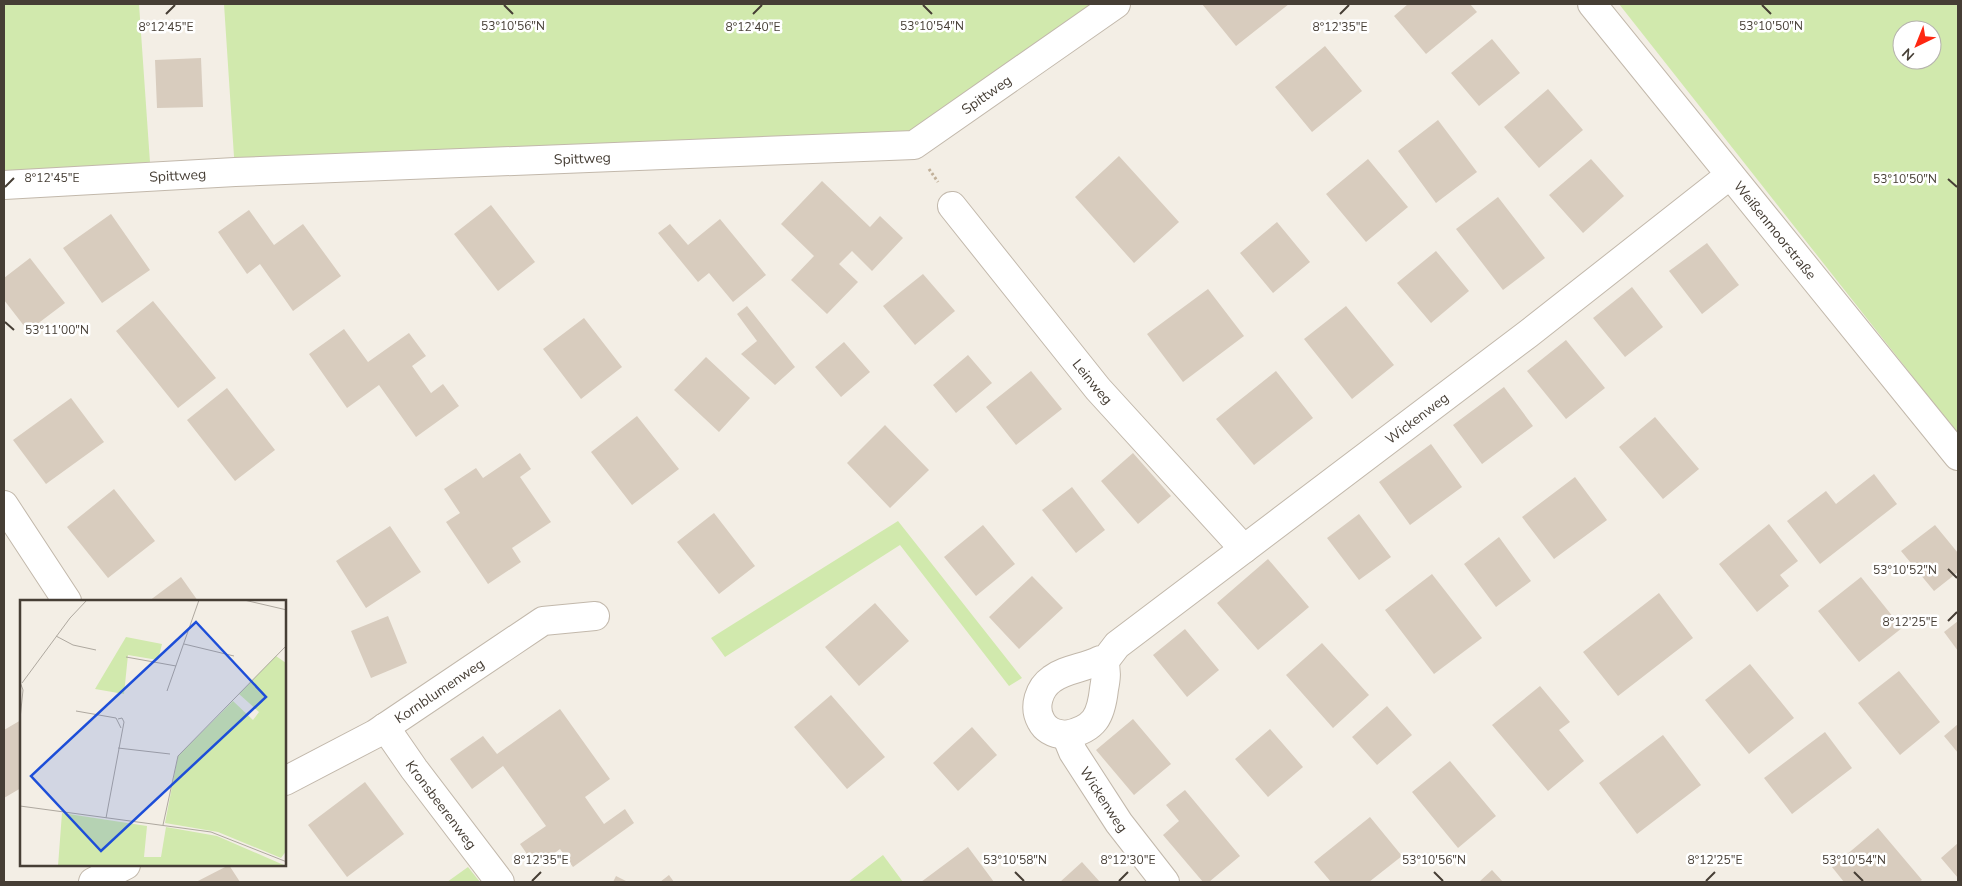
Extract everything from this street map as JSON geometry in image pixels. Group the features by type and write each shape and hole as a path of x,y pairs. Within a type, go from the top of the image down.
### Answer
{"street":[{"name":"Spittweg","path":"4,184 254,171 914,145 1116,4"},
{"name":"Weißenmoorstraße","path":"1592,4 1958,456"},
{"name":"Wickenweg","path":"1104,662 1118,645 1528,334 1730,174"},
{"name":"Leinweg","path":"952,206 1098,390 1244,549"},
{"path":"4,505 66,600"},
{"name":"Kornblumenweg","path":"286,780 385,727 542,621 595,616"},
{"path":"1100,660 1104,662 1107,670 1102,708 1099,715 1087,727 1077,733 1066,735 1050,732 1043,726 1036,708 1044,688 1052,679 1100,660"},
{"name":"Kronsbeerenweg","path":"385,727 414,769 500,882"},
{"name":"Wickenweg","path":"1066,735 1073,752 1119,822 1165,882"},
{"path":"92,882 124,866"}],"path":[{"path":"914,145 952,206"}],"green space":[{"path":"4,4 139,4 151,177 4,185"},
{"path":"224,4 1101,4 910,141 235,172"},
{"path":"1619,4 1958,4 1958,434"},
{"path":"898,521 1022,678 1009,686 900,545 725,657 711,638"},
{"path":"883,855 903,882 848,882"},
{"path":"468,867 480,882 447,882"}],"building":[{"path":"1202,4 1289,4 1236,46"},
{"path":"1408,4 1470,4 1477,12 1426,54 1394,16"},
{"path":"1492,39 1520,73 1479,106 1451,73"},
{"path":"1325,46 1362,91 1312,132 1275,87"},
{"path":"201,58 203,107 157,108 155,60"},
{"path":"1548,89 1583,130 1539,168 1504,127"},
{"path":"1438,120 1477,172 1436,203 1398,151"},
{"path":"1119,156 1179,222 1134,263 1075,197"},
{"path":"1368,159 1408,207 1366,242 1326,194"},
{"path":"1591,159 1624,196 1583,233 1549,195"},
{"path":"822,181 870,227 880,216 903,238 872,271 852,251 839,264 858,282 827,314 791,280 814,256 781,224"},
{"path":"1498,197 1545,258 1503,290 1456,229"},
{"path":"491,205 535,262 498,291 454,234"},
{"path":"249,210 274,245 303,224 341,276 293,311 260,264 247,274 218,232"},
{"path":"111,214 150,270 102,303 63,248"},
{"path":"720,219 766,275 733,302 709,273 698,282 658,233 670,224 688,245"},
{"path":"1277,222 1310,262 1273,293 1240,253"},
{"path":"1707,243 1739,285 1702,314 1669,271"},
{"path":"1436,251 1469,291 1431,323 1397,283"},
{"path":"30,258 65,303 28,331 4,300 4,278"},
{"path":"923,274 955,311 915,345 883,306"},
{"path":"1632,287 1663,327 1625,357 1593,318"},
{"path":"1208,289 1244,336 1183,382 1147,334"},
{"path":"153,301 216,378 178,408 116,331"},
{"path":"747,306 795,367 775,385 741,354 757,341 737,314"},
{"path":"1346,306 1394,365 1352,399 1304,339"},
{"path":"584,318 622,367 581,399 543,349"},
{"path":"344,329 368,362 409,333 426,356 412,366 431,393 443,384 459,406 416,437 379,385 347,408 309,354"},
{"path":"1566,340 1605,388 1566,419 1527,371"},
{"path":"844,342 870,372 841,397 815,367"},
{"path":"968,355 992,383 956,413 933,385"},
{"path":"706,357 750,398 719,432 674,390"},
{"path":"1031,371 1062,409 1016,445 986,407"},
{"path":"1276,371 1313,418 1254,465 1216,419"},
{"path":"1504,387 1533,426 1482,464 1453,425"},
{"path":"227,388 275,450 235,481 187,420"},
{"path":"71,398 104,442 46,484 13,440"},
{"path":"637,416 679,469 632,505 591,452"},
{"path":"1655,417 1699,469 1663,499 1619,447"},
{"path":"885,425 929,470 890,508 847,463"},
{"path":"1431,444 1462,487 1410,525 1379,482"},
{"path":"520,453 531,469 520,477 551,522 512,548 521,562 488,584 446,522 460,513 444,489 476,468 483,478"},
{"path":"1133,453 1171,496 1138,524 1101,481"},
{"path":"1874,474 1897,504 1820,564 1787,521 1826,491 1836,504"},
{"path":"1575,477 1607,520 1554,559 1522,517"},
{"path":"1072,487 1105,530 1076,553 1042,510"},
{"path":"114,489 155,541 108,578 67,527"},
{"path":"714,513 755,566 719,594 677,542"},
{"path":"1359,514 1391,557 1359,580 1327,538"},
{"path":"1769,524 1798,561 1780,575 1789,586 1757,612 1719,564"},
{"path":"983,525 1015,564 976,596 944,557"},
{"path":"1935,525 1958,553 1958,572 1934,591 1901,551"},
{"path":"390,526 421,572 366,608 336,561"},
{"path":"1499,537 1531,581 1496,607 1464,564"},
{"path":"1268,559 1309,607 1258,650 1217,603"},
{"path":"1432,574 1482,638 1434,674 1385,610"},
{"path":"1032,576 1063,608 1019,649 989,617"},
{"path":"181,577 197,600 150,600"},
{"path":"1861,577 1902,628 1859,662 1818,611"},
{"path":"1659,593 1693,638 1618,696 1583,652"},
{"path":"875,603 909,641 859,686 825,647"},
{"path":"388,616 407,663 371,678 351,631"},
{"path":"1958,621 1958,651 1944,632"},
{"path":"1185,629 1219,670 1187,697 1153,655"},
{"path":"1322,643 1369,695 1333,728 1286,675"},
{"path":"1750,664 1794,718 1749,754 1705,700"},
{"path":"1899,671 1940,722 1900,755 1858,703"},
{"path":"1540,686 1570,722 1559,730 1584,761 1548,791 1492,725"},
{"path":"831,695 885,757 847,789 794,727"},
{"path":"1387,706 1412,735 1377,765 1352,737"},
{"path":"560,709 610,779 585,797 604,824 625,809 634,823 573,867 560,849 536,867 520,844 546,826 503,766 472,789 450,759 483,736 497,754"},
{"path":"1133,719 1171,764 1134,795 1096,750"},
{"path":"20,721 20,789 4,798 4,730"},
{"path":"1958,724 1958,753 1944,736"},
{"path":"972,727 997,755 958,791 933,763"},
{"path":"1270,729 1303,767 1268,797 1235,759"},
{"path":"1825,732 1852,768 1792,814 1764,778"},
{"path":"1663,735 1701,785 1637,834 1599,783"},
{"path":"1450,761 1496,816 1458,848 1412,792"},
{"path":"365,782 404,834 347,877 308,825"},
{"path":"1185,790 1240,856 1209,882 1203,882 1163,835 1179,821 1166,805"},
{"path":"1370,817 1402,856 1369,882 1331,882 1314,862"},
{"path":"1878,828 1922,880 1919,882 1844,882 1832,867"},
{"path":"1958,843 1958,878 1941,858"},
{"path":"968,847 994,882 921,882"},
{"path":"1082,862 1100,882 1060,882"},
{"path":"230,866 240,882 196,882"},
{"path":"1492,870 1503,882 1479,882"},
{"path":"669,875 674,882 660,882"},
{"path":"616,876 628,882 613,882"}]}
